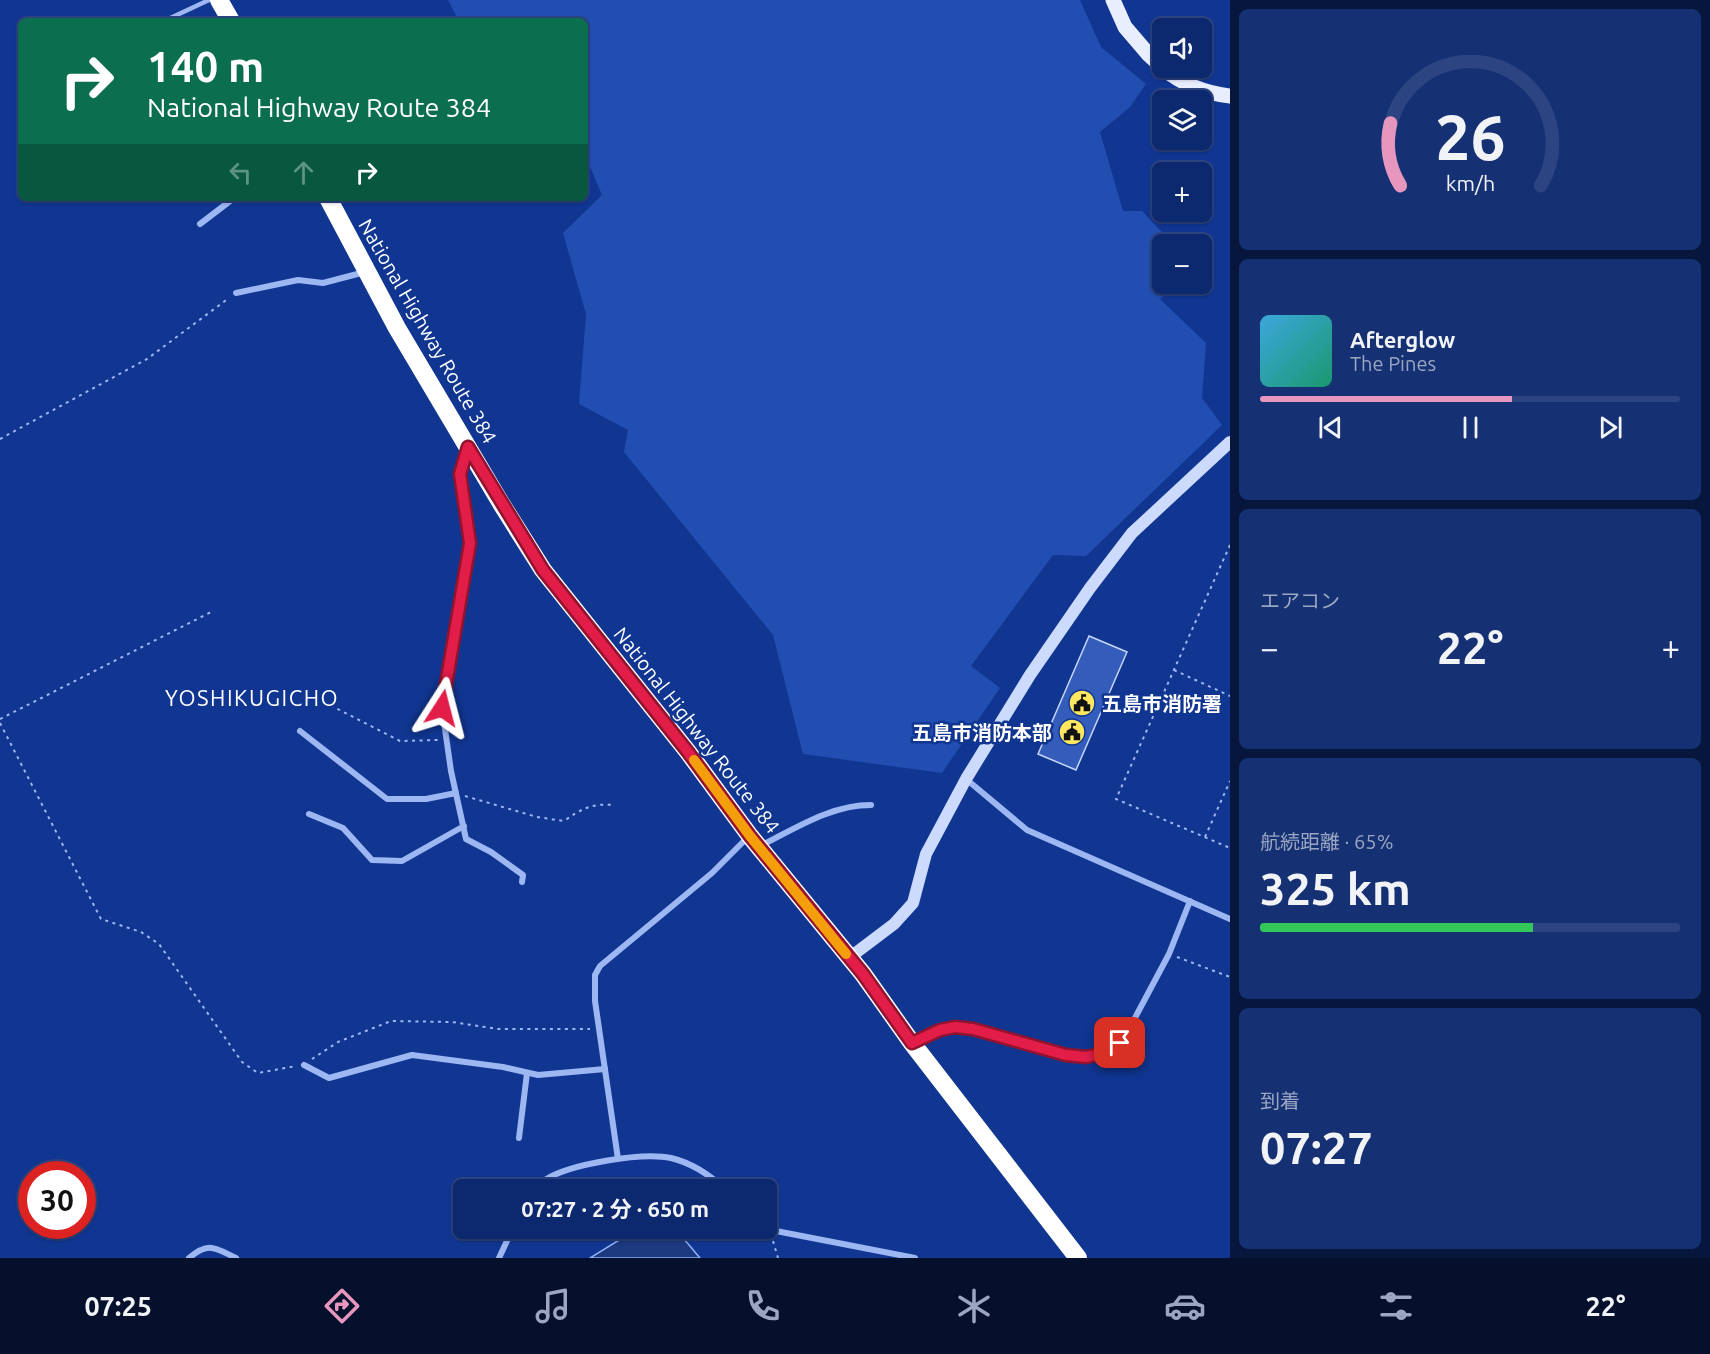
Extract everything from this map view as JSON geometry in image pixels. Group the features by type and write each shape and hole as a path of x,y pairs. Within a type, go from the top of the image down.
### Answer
{"highway":[{"path":"219,0 229,18"},
{"name":"National Highway Route 384","path":"330,201 397,328 543,570 688,752 754,842 863,974 912,1043 1078,1258"}],"main road":[{"path":"1113,0 1125,27 1152,58"},
{"path":"1174,78 1208,93 1230,96"}],"street":[{"path":"200,224 230,201"},
{"path":"236,293 298,280 323,283 368,271"},
{"path":"849,958 894,924 913,903 926,854 966,779 1030,675 1090,588 1132,533 1230,442"},
{"path":"468,447 460,474 470,543 442,708 466,839 491,852 523,875 522,882"},
{"path":"300,731 387,799 426,799 456,793"},
{"path":"966,779 1027,830 1230,919"},
{"path":"618,1159 595,1001 595,975 600,966 712,873 754,842 823,814 871,804"},
{"path":"309,814 343,828 372,860 402,861 464,826"},
{"path":"912,1043 940,1030 955,1027 973,1029 1066,1055 1086,1057 1111,1052 1128,1031 1169,954 1190,901"},
{"path":"304,1065 329,1078 412,1056 503,1067 538,1075 605,1069"},
{"path":"519,1138 527,1073"},
{"path":"549,1179 577,1168 618,1159 648,1156 669,1158 693,1166 714,1179"},
{"path":"777,1231 915,1258"},
{"path":"499,1258 508,1239"},
{"path":"189,1258 200,1248 212,1247 236,1258"}],"lane":[{"path":"170,18 209,0"}],"path":[{"path":"0,438 147,359 236,293"},
{"path":"1230,544 1116,799 1230,848"},
{"path":"211,612 0,721 101,919 141,932 159,944 242,1062 258,1073 304,1065 338,1042 391,1021 452,1022 498,1029 600,1030"},
{"path":"1174,670 1230,696"},
{"path":"324,702 400,741 447,740"},
{"path":"1205,837 1230,781"},
{"path":"456,793 537,817 564,821 583,808 595,804 613,806"},
{"path":"1169,954 1230,977"},
{"path":"772,1239 778,1258"}],"shaded area":[{"path":"448,0 1080,0 1101,47 1146,84 1130,107 1100,132 1123,211 1142,211 1164,234 1152,234 1152,294 1167,294 1160,299 1206,343 1202,398 1222,425 1086,556 1053,555 971,666 1000,688 942,773 803,754 773,635 624,452 628,430 579,404 586,314 563,233 602,195 588,162 588,18 457,18"},
{"path":"621,1239 684,1239 700,1258 590,1258"}],"building":[{"name":"五島市消防署","path":"1089,636 1127,652 1076,770 1038,754"}],"slow traffic":[{"path":"694,760 750,836 846,954"}],"place":[{"name":"五島市消防署","path":"1082,703"},
{"name":"五島市消防本部","path":"1072,732"}],"district":[{"name":"YOSHIKUGICHO","path":"252,697"}],"route":[{"path":"442,708 470,543 460,474 468,447 543,570 688,752 750,836 863,974 912,1043 940,1030 955,1027 973,1029 1066,1055 1086,1057 1111,1052 1120,1043"}]}
